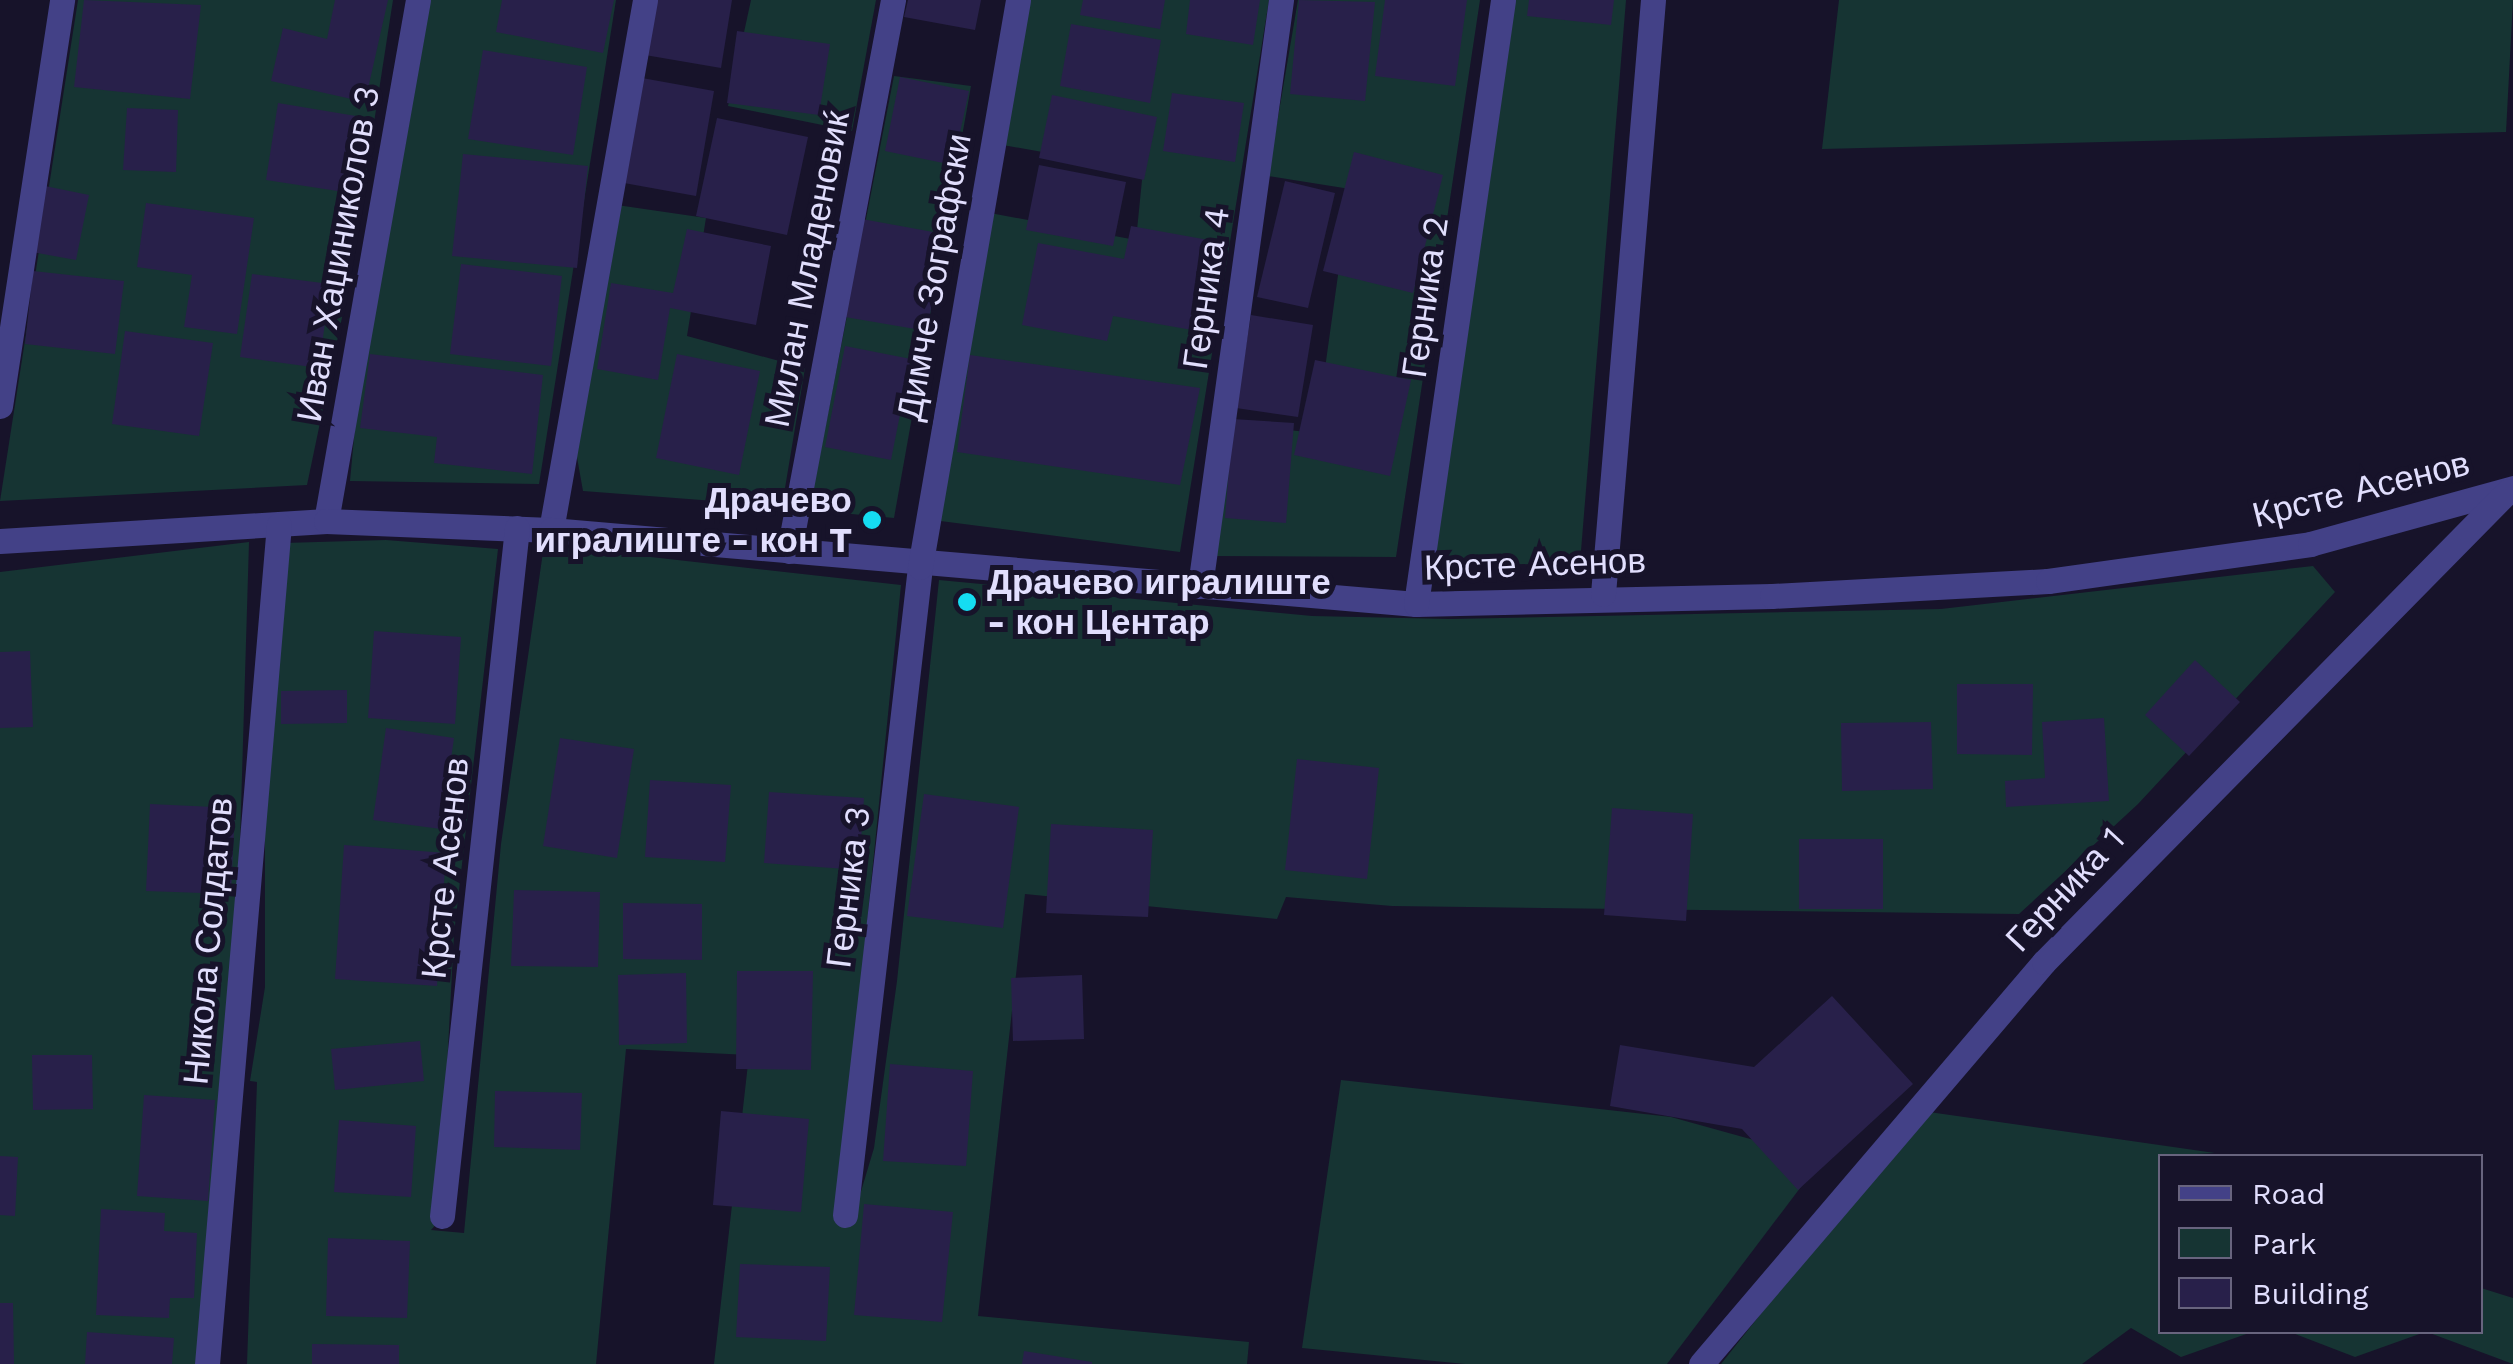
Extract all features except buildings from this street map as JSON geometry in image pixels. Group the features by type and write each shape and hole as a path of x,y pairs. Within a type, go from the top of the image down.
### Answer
{"street":[{"path":"0,406 62,0"},
{"name":"Иван Хаџиниколов 3","path":"326,521 418,0"},
{"path":"551,530 645,0"},
{"name":"Милан Младеновиќ","path":"789,552 893,0"},
{"name":"Димче Зографски","path":"920,567 1018,0"},
{"name":"Герника 4","path":"1200,586 1280,0"},
{"name":"Герника 2","path":"1416,604 1503,0"},
{"path":"1602,594 1653,0"},
{"name":"Крсте Асенов","path":"0,542 326,521 518,528 920,567 1416,604 1602,594 1772,596 2048,581 2310,544 2511,488"},
{"name":"Герника 1","path":"1701,1364 2044,962 2511,488"},
{"name":"Никола Солдатов","path":"207,1364 279,524"},
{"name":"Крсте Асенов","path":"442,1216 518,528"},
{"name":"Герника 3","path":"845,1214 920,567"}],"green space":[{"path":"78,0 393,0 349,284 307,485 0,501"},
{"path":"428,0 616,0 539,484 350,481 362,351"},
{"path":"751,0 876,0 852,131 728,106"},
{"path":"1010,0 1269,0 1180,552 925,519 974,210 1136,240 1143,170 986,142"},
{"path":"1298,0 1480,0 1396,557 1207,556 1226,423 1316,433 1350,189 1268,176"},
{"path":"1502,0 1626,0 1580,563 1431,566"},
{"path":"1839,0 2513,0 2506,132 1822,149"},
{"path":"894,76 971,86 894,518 809,510"},
{"path":"610,204 706,218 687,336 805,368 782,506 583,491 575,446"},
{"path":"386,540 498,549 454,934 439,1221 431,1230 464,1233 501,844 544,545 901,585 852,1072 859,1198 874,1148 897,981 939,580 1312,616 1450,619 1941,609 2313,566 2335,592 2138,804 2019,914 1392,906 1286,897 1277,919 1025,894 978,1316 1249,1342 1247,1364 714,1364 749,1055 626,1049 596,1364 247,1364 257,1082 250,1081 265,987 265,826 284,543"},
{"path":"249,542 237,942 205,1364 0,1364 0,572"},
{"path":"1341,1080 1671,1117 1822,1159 1667,1364 1465,1364 1302,1348"},
{"path":"1922,1111 2215,1153 2158,1154 2158,1334 2246,1334 2181,1357 2131,1328 2082,1364 1721,1364"},
{"path":"2483,1289 2513,1298 2513,1364 2432,1334 2483,1334"},
{"path":"2295,1334 2419,1334 2355,1357"}],"place":[{"name":"Драчево игралиште - кон T","path":"872,520"},
{"name":"Драчево игралиште - кон Центар","path":"967,602"}]}
